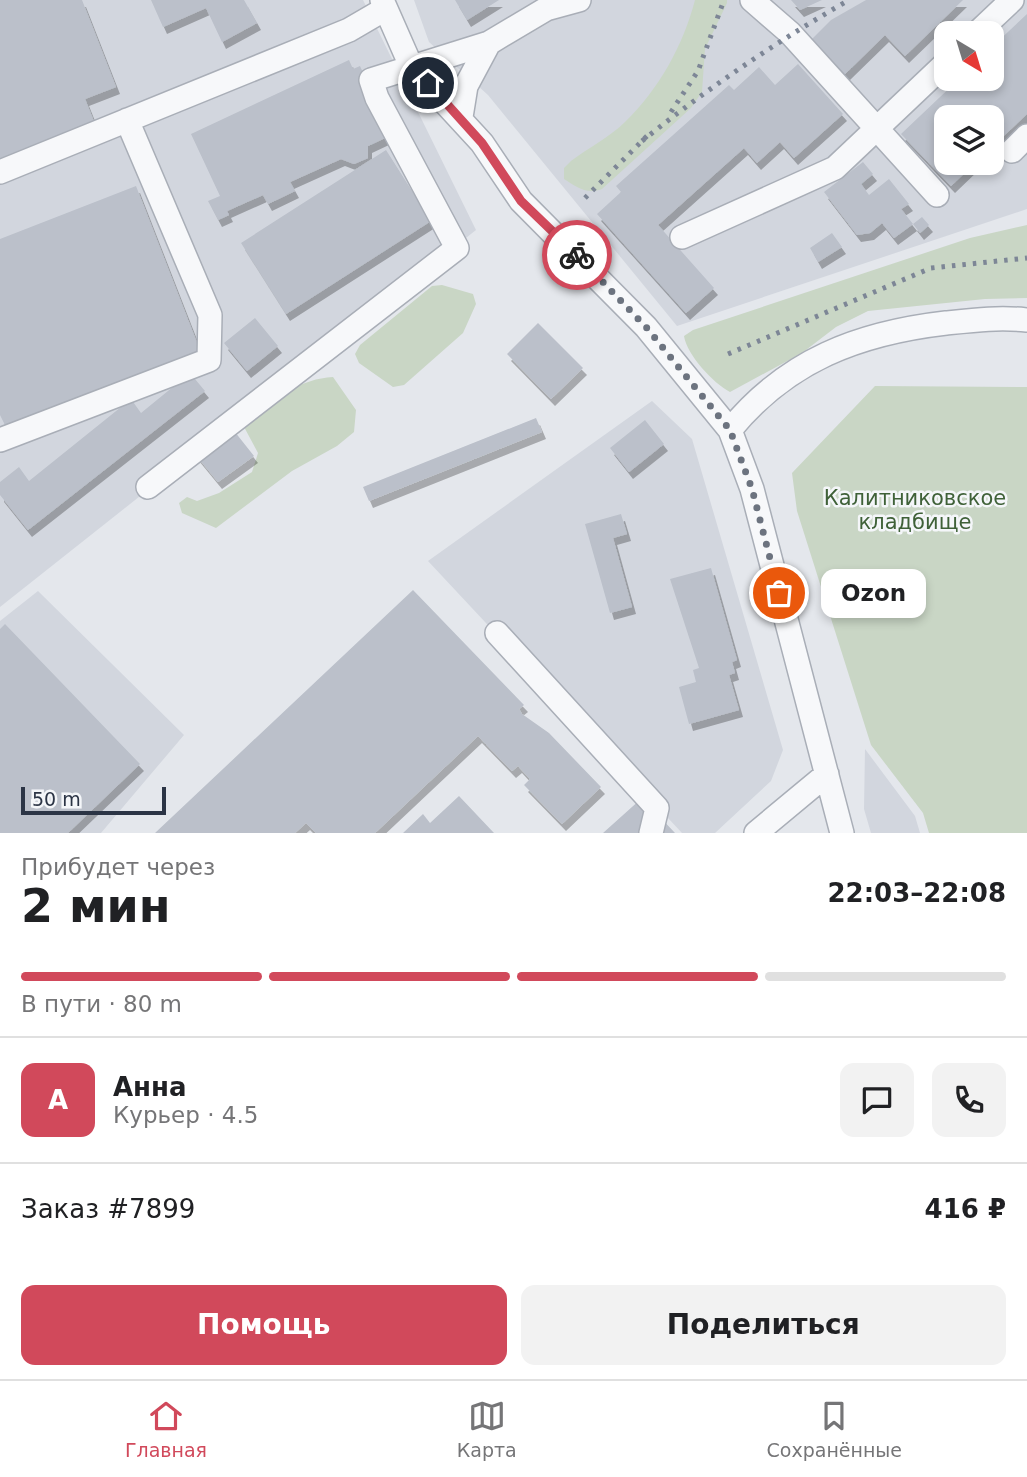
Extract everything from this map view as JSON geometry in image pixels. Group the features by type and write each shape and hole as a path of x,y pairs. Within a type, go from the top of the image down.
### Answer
{"street":[{"path":"148,487 457,248 377,98 371,80 489,43 545,9 579,0"},
{"path":"752,0 790,33 937,195"},
{"path":"990,21 1012,0"},
{"path":"0,172 349,30 383,4 411,66 461,117 521,201 646,327 730,430 752,489 842,833"},
{"path":"461,117 466,86 489,43"},
{"path":"682,237 835,168 934,74"},
{"path":"0,440 209,360 210,315 127,120"},
{"path":"730,430 781,380 824,353 896,329 999,317 1027,320"},
{"path":"497,633 657,808 651,833"},
{"path":"756,833 827,774"}],"shaded area":[{"path":"0,0 363,0 476,230 0,607"},
{"path":"414,0 1027,0 1027,209 677,326 488,95 429,42"},
{"path":"652,401 692,439 783,750 771,781 715,833 682,833 428,561"},
{"path":"38,591 184,735 101,833 0,833 0,621"},
{"path":"865,749 915,816 920,833 871,833 864,809"}],"green space":[{"path":"695,0 727,0 727,3 705,49 702,92 691,108 602,189 586,191 564,179 564,168 571,161 619,127 649,95 677,50"},
{"path":"1027,225 1027,298 985,299 868,311 836,327 802,353 730,392 702,368 686,343 684,336 693,330 970,238"},
{"path":"442,285 473,294 476,304 463,333 404,385 393,387 359,363 355,354 360,345 432,286"},
{"path":"333,377 356,410 354,432 337,446 292,471 216,528 182,513 179,503 187,497 197,501 219,493 252,472 258,453 243,425 296,387"},
{"name":"Калитниковское кладбище","path":"875,386 1027,387 1027,833 929,833 923,813 871,745 797,511 792,473"}],"building":[{"path":"0,0 82,0 116,87 85,99 95,124 0,162"},
{"path":"151,0 244,0 257,23 222,42 206,8 163,27"},
{"path":"455,0 499,0 467,20"},
{"path":"791,0 822,0 800,10"},
{"path":"866,0 963,0 941,21 934,21 934,28 905,56 885,35 845,74 812,39 831,20"},
{"path":"1027,14 1027,114 1004,136 1004,105 934,105 934,168 901,134 946,91 1004,91 1004,36"},
{"path":"349,60 353,69 360,66 365,77 358,80 385,138 368,146 368,158 354,164 341,159 290,182 295,191 268,204 263,195 227,211 229,215 218,220 208,201 220,196 191,134"},
{"path":"798,64 843,114 794,158 780,142 757,163 744,148 658,225 714,288 686,313 597,214 621,192 616,186 729,85 734,90 759,67 775,85"},
{"path":"386,150 431,221 286,314 241,243"},
{"path":"863,162 873,174 861,184 869,195 889,179 909,204 901,209 913,224 894,238 882,223 870,233 857,235 824,192"},
{"path":"940,175 962,175 951,186"},
{"path":"136,186 201,353 7,429 0,415 0,239"},
{"path":"922,217 929,225 920,233 913,224"},
{"path":"832,233 842,247 818,262 810,248"},
{"path":"255,318 278,346 247,371 224,343"},
{"path":"538,323 583,368 551,399 507,354"},
{"path":"190,373 205,391 28,530 0,495 0,482 19,467 29,481 131,399 141,413"},
{"path":"536,418 542,432 369,501 363,487"},
{"path":"645,420 664,444 629,472 610,448"},
{"path":"231,427 254,456 218,482 195,454"},
{"path":"621,514 627,534 613,538 632,607 610,613 585,524"},
{"path":"711,568 737,660 732,662 735,673 729,675 739,710 689,724 679,687 696,682 693,670 699,668 670,579"},
{"path":"413,590 524,705 519,709 522,714 549,733 601,787 562,824 524,785 530,779 518,766 512,771 478,736 375,833 316,833 306,823 295,833 155,833"},
{"path":"5,624 140,764 68,833 0,833 0,629"},
{"path":"459,796 494,833 403,833 423,814 430,823"},
{"path":"642,798 675,833 603,833"}],"railway":[{"path":"671,112 698,71 724,0"},
{"path":"642,141 743,66 849,0"},
{"path":"585,198 649,134"},
{"path":"728,354 931,268 1027,258"}],"way so far":[{"path":"577,255 646,327 730,430 752,489 779,593"}],"place":[{"name":"Ozon","path":"779,593"}],"route":[{"path":"428,83 482,143 521,201 577,255"}]}
